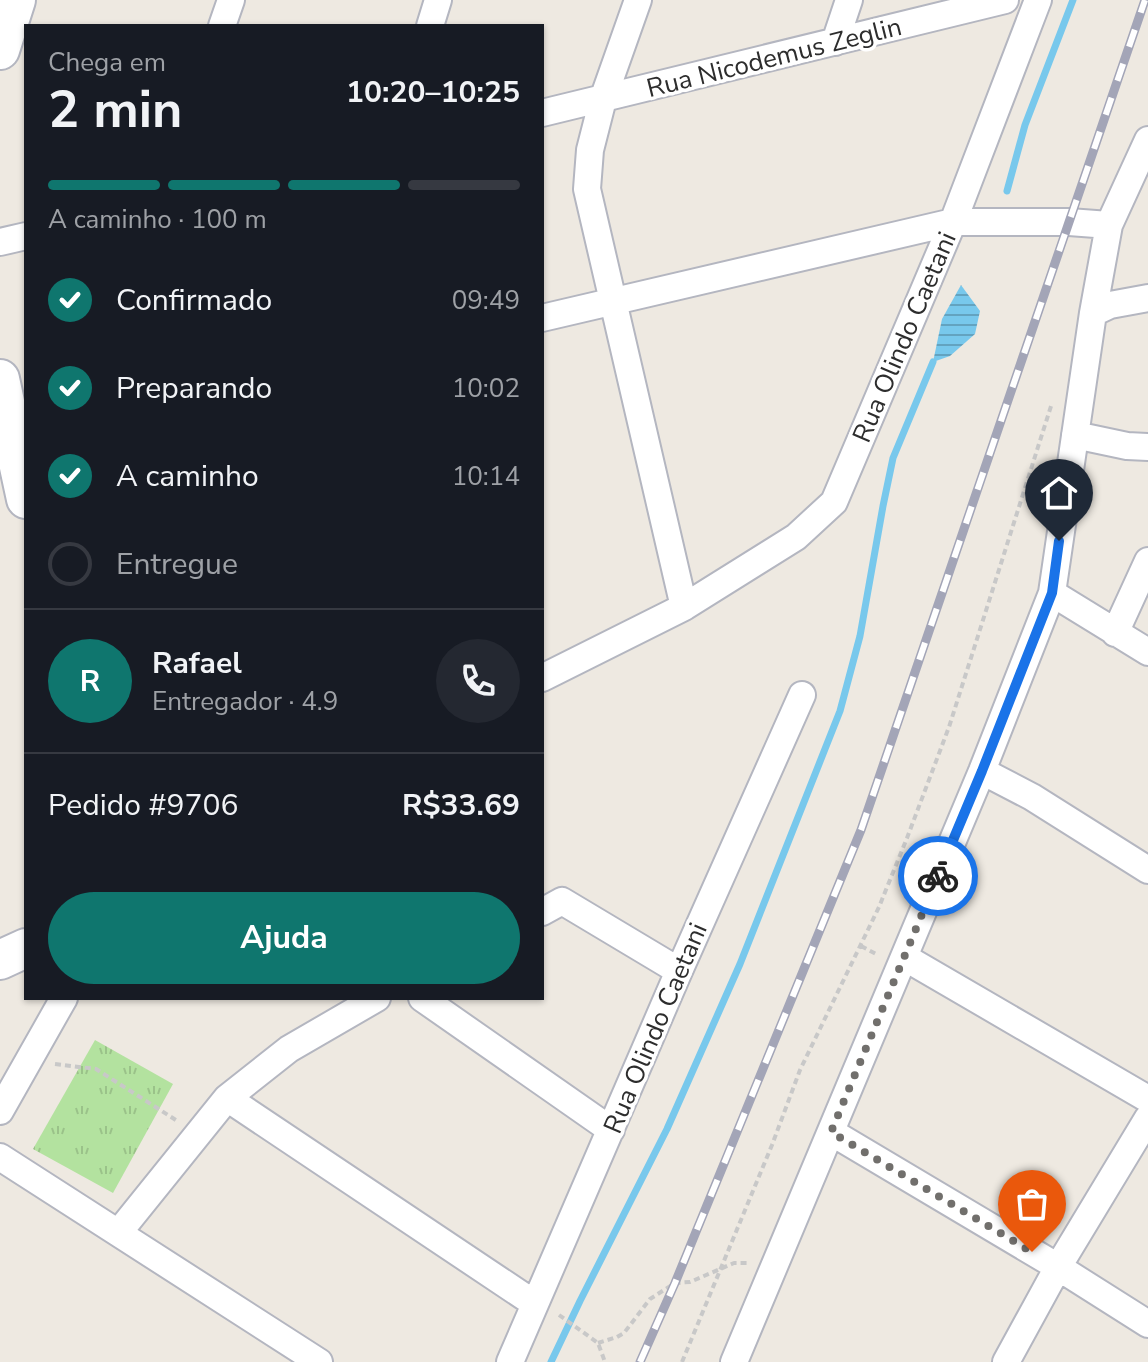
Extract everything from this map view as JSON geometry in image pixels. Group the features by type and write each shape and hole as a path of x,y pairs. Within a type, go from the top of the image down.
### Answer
{"street":[{"path":"0,50 16,0"},
{"path":"223,24 231,0"},
{"path":"431,24 438,0"},
{"path":"638,0 603,99 590,150 587,189 684,607"},
{"path":"835,42 849,0"},
{"name":"Rua Nicodemus Zeglin","path":"544,113 1005,0"},
{"name":"Rua Olindo Caetani","path":"544,677 684,607 796,537 834,502 953,222 1038,0"},
{"path":"734,1362 982,771 1052,593 1109,225 1148,140"},
{"path":"544,317 953,222 1109,225"},
{"path":"0,242 24,236"},
{"path":"1093,313 1110,305 1148,298"},
{"path":"0,379 24,491"},
{"path":"1075,435 1127,446 1148,447"},
{"path":"1115,633 1148,561"},
{"path":"1052,593 1148,652"},
{"name":"Rua Olindo Caetani","path":"510,1362 545,1308 611,1130 802,695"},
{"path":"982,771 1032,797 1148,870"},
{"path":"544,911 562,901 679,971"},
{"path":"0,960 24,949"},
{"path":"904,957 1148,1099"},
{"path":"0,1111 63,1000"},
{"path":"119,1232 227,1098 289,1049 374,1000"},
{"path":"425,1000 611,1130"},
{"path":"227,1098 545,1308"},
{"path":"1006,1362 1058,1267 1148,1118"},
{"path":"831,1132 1148,1324"},
{"path":"0,1157 319,1362"}],"path":[{"path":"682,1362 800,1070 879,907 912,824 949,727 1054,394"},
{"path":"29,1060 96,1069 198,1133"},
{"path":"598,1343 624,1333 650,1299 675,1283 690,1282 734,1263 776,1264"},
{"path":"545,1308 598,1343 605,1362"}],"green space":[{"path":"95,1040 173,1084 113,1193 33,1149"}],"water":[{"path":"961,285 980,311 975,334 950,356 933,362 942,319"}],"waterway":[{"path":"1007,191 1025,125 1073,0"},
{"path":"551,1362 667,1129 740,964 840,711 860,636 893,458 933,362"}],"railway":[{"path":"640,1362 861,830 1145,0"}],"way so far":[{"path":"938,876 831,1132 1032,1252"}],"route":[{"path":"938,876 1052,593 1059,541"}]}
